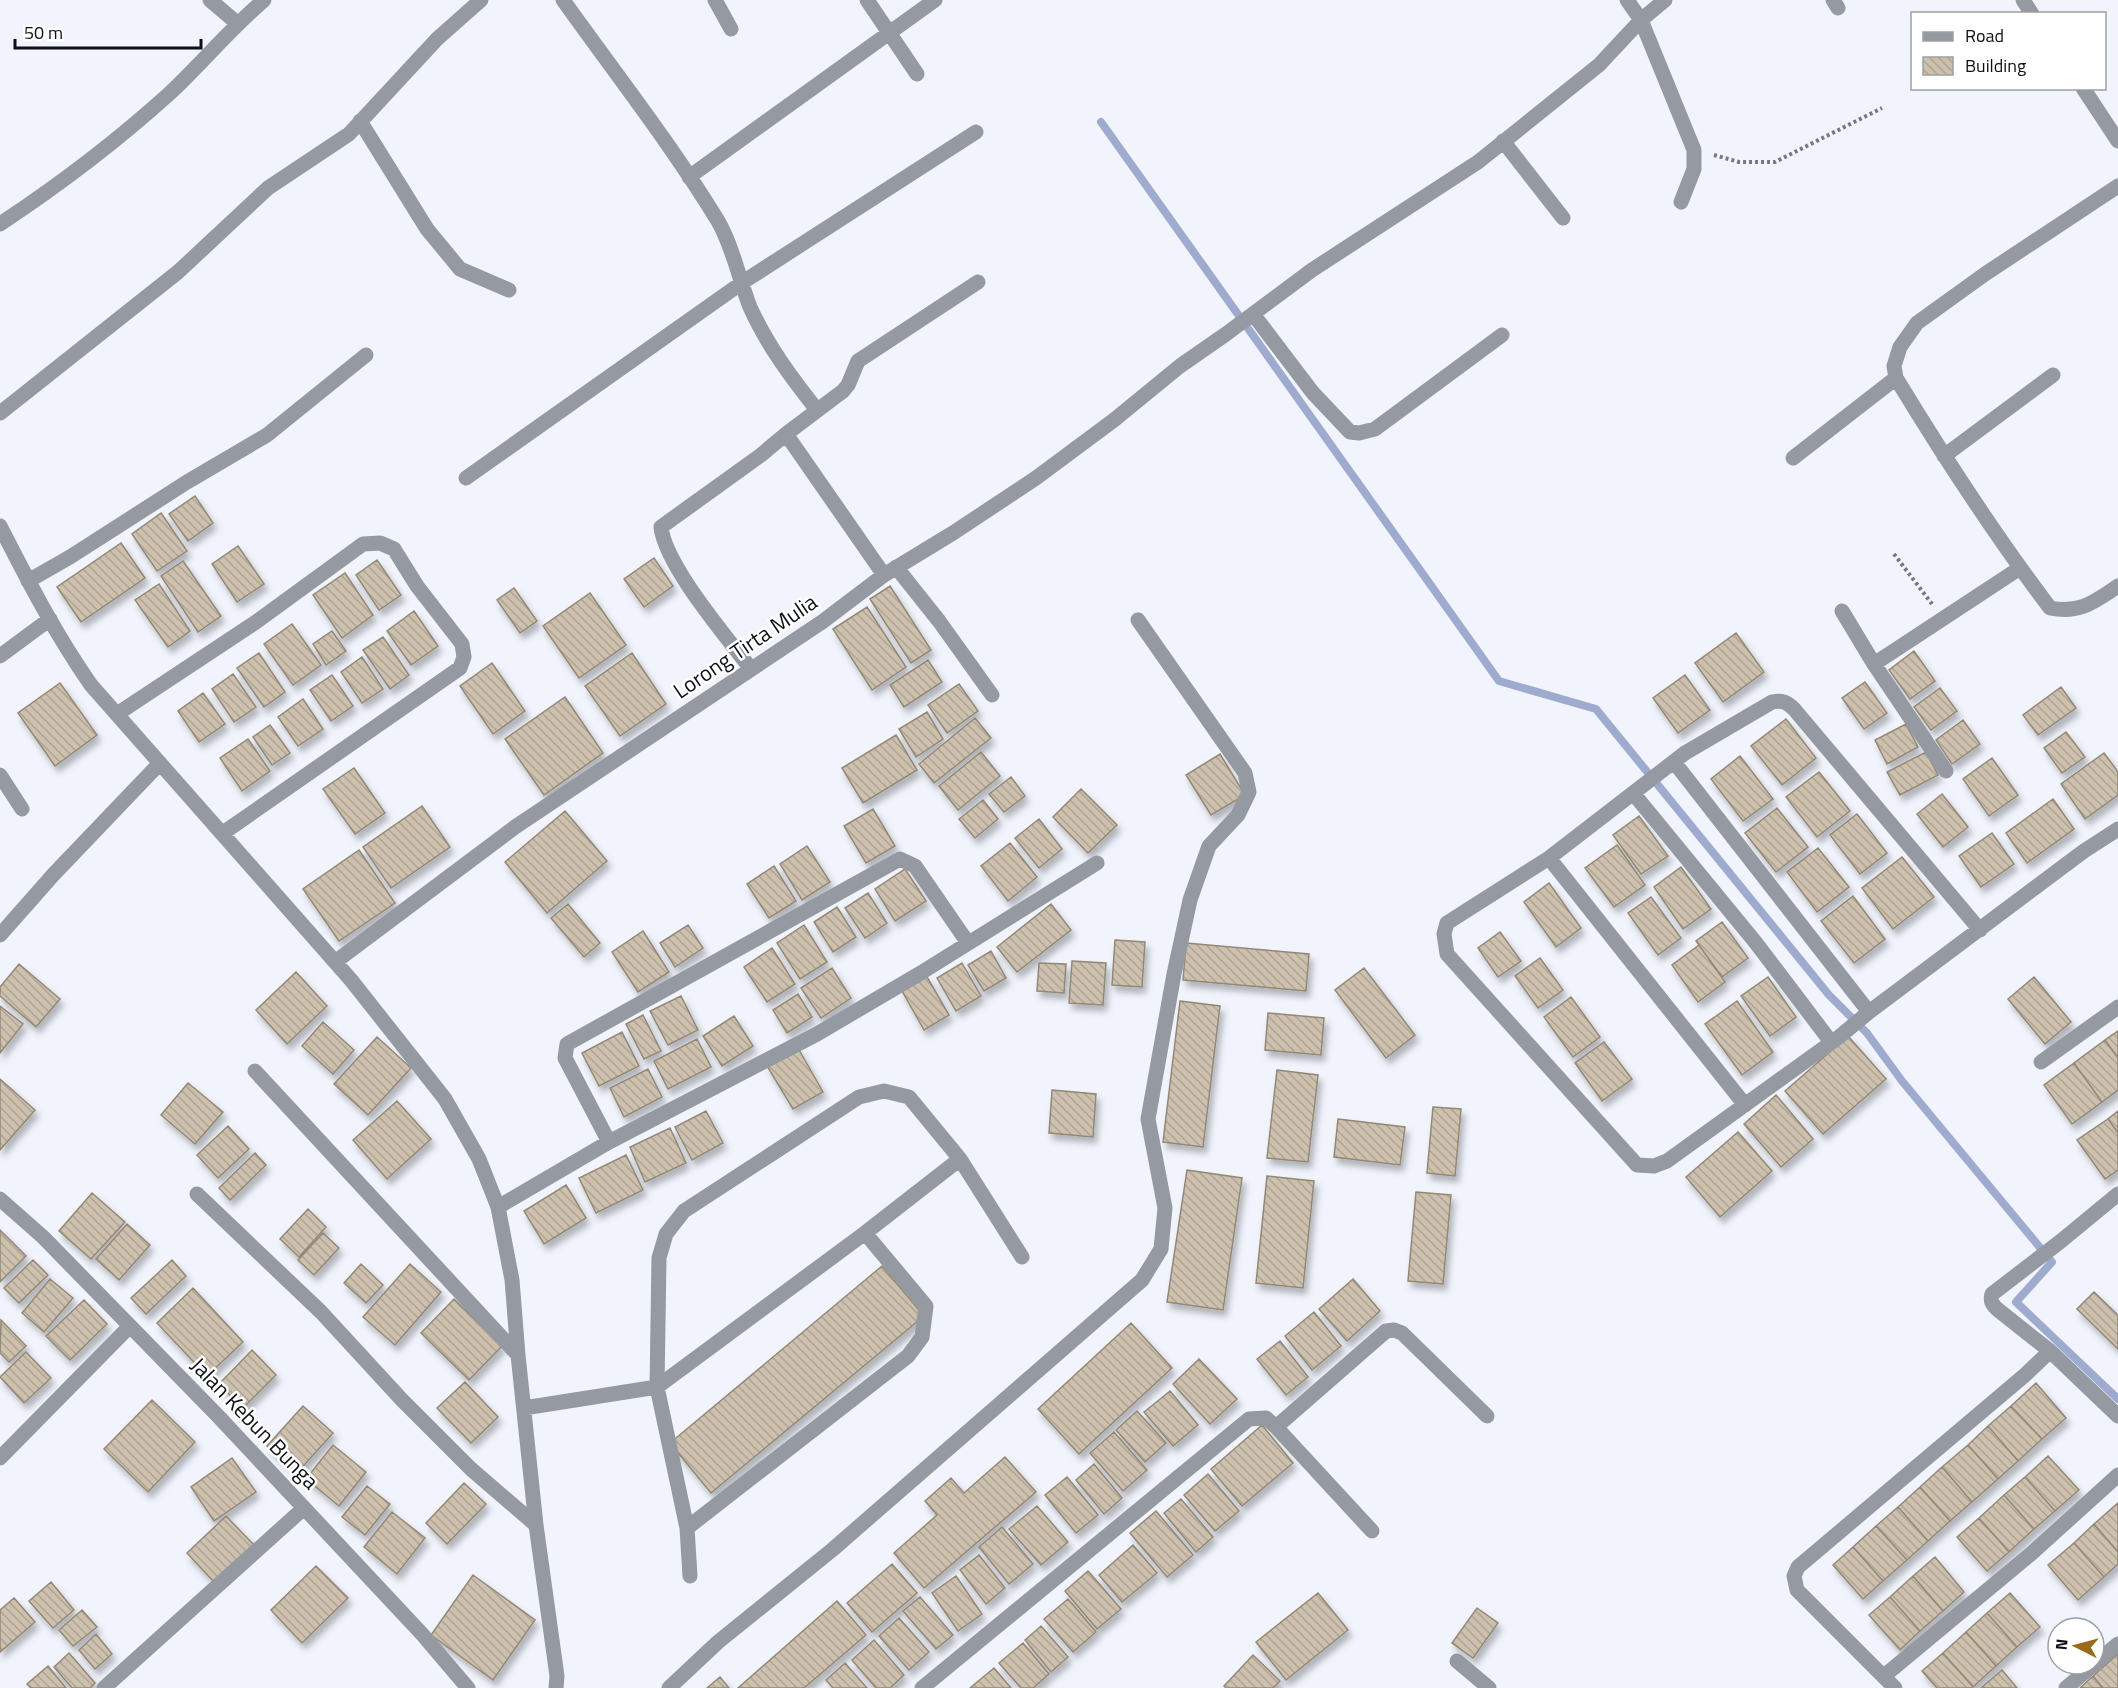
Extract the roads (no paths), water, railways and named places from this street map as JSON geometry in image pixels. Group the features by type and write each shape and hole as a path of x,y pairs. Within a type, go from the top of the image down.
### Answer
{"street":[{"path":"210,0 237,23"},
{"path":"0,224 42,197 171,92 237,23 264,0"},
{"path":"0,413 178,272 268,188 349,134 437,39 481,0"},
{"path":"563,0 689,177 719,224 743,282 749,304 762,331 782,365 817,410"},
{"path":"715,0 731,29"},
{"path":"867,0 917,74"},
{"path":"689,177 934,0"},
{"path":"1627,0 1641,20 1694,150 1694,169 1681,202"},
{"name":"Lorong Tirta Mulia","path":"335,962 515,827 822,622 890,571 1036,478 1114,420 1180,366 1312,270 1478,162 1599,65 1641,20 1665,0"},
{"path":"2084,90 2118,141"},
{"path":"360,122 427,229 460,269 509,290"},
{"path":"466,478 743,282 976,132"},
{"path":"1503,141 1563,218"},
{"path":"2118,186 1985,274 1917,323 1900,346 1894,366 1896,378 1944,456 2050,608 2076,610 2091,604 2118,586"},
{"path":"750,669 692,590 669,554 662,538 661,527 760,455 848,385 858,362 978,282"},
{"path":"1250,316 1312,393 1350,432 1359,433 1375,429 1502,335"},
{"path":"28,581 267,435 366,355"},
{"path":"1944,456 2054,375"},
{"path":"1793,458 1896,378"},
{"path":"786,434 890,571 939,621 992,695"},
{"path":"0,526 70,655 91,685 335,962 445,1099 479,1159 498,1207 512,1280 536,1525 557,1676 556,1688"},
{"path":"117,714 256,622 363,544 380,543 394,549 417,585 462,644 464,657 460,668 223,833"},
{"path":"1874,664 2020,568"},
{"path":"1842,610 1874,664 1946,771"},
{"path":"0,656 50,619"},
{"path":"669,1688 718,1642 832,1550 1142,1280 1161,1249 1165,1208 1148,1119 1174,974 1190,900 1209,846 1238,815 1250,792 1245,773 1138,620"},
{"path":"1980,930 1787,702 1780,700 1772,702 1685,753 1549,858 1447,924 1444,934 1447,954 1637,1165 1654,1166 1667,1161 1835,1040 1866,1014 1980,930 2084,851 2118,829"},
{"path":"0,935 53,875 160,763"},
{"path":"1668,765 1866,1014"},
{"path":"2,782 22,809"},
{"path":"1636,791 1835,1040"},
{"path":"1549,858 1744,1105"},
{"path":"609,1142 565,1058 567,1044 900,859 915,866 968,944"},
{"path":"498,1207 609,1142 817,1034 968,944 1097,862"},
{"path":"2041,1062 2118,1007"},
{"path":"255,1071 518,1356"},
{"path":"690,1576 687,1528 657,1387 659,1258 666,1234 684,1211 859,1097 884,1091 909,1097 960,1159 1022,1257"},
{"path":"524,1408 657,1387 865,1233 960,1159"},
{"path":"197,1194 321,1312 402,1400 463,1461 536,1525"},
{"path":"2118,1194 1992,1294 1992,1303 2050,1351 2118,1416"},
{"name":"Jalan Kebun Bunga","path":"0,1199 43,1236 130,1326 422,1634 468,1688"},
{"path":"687,1528 908,1356 922,1337 927,1306 865,1233"},
{"path":"0,1458 130,1326"},
{"path":"1276,1427 1386,1331 1394,1330 1402,1333 1487,1416"},
{"path":"1895,1688 1797,1590 1794,1576 1798,1567 2025,1375 2050,1351"},
{"path":"922,1688 1249,1419 1266,1418 1276,1427 1372,1531"},
{"path":"1884,1676 2032,1553 2118,1475"},
{"path":"104,1688 304,1508"},
{"path":"2066,1688 2118,1644"},
{"path":"1457,1661 1489,1688"}],"waterway":[{"path":"1101,122 1499,681 1596,709 1829,995 1867,1033 1902,1081 2052,1262 2016,1302 2118,1399"}]}
